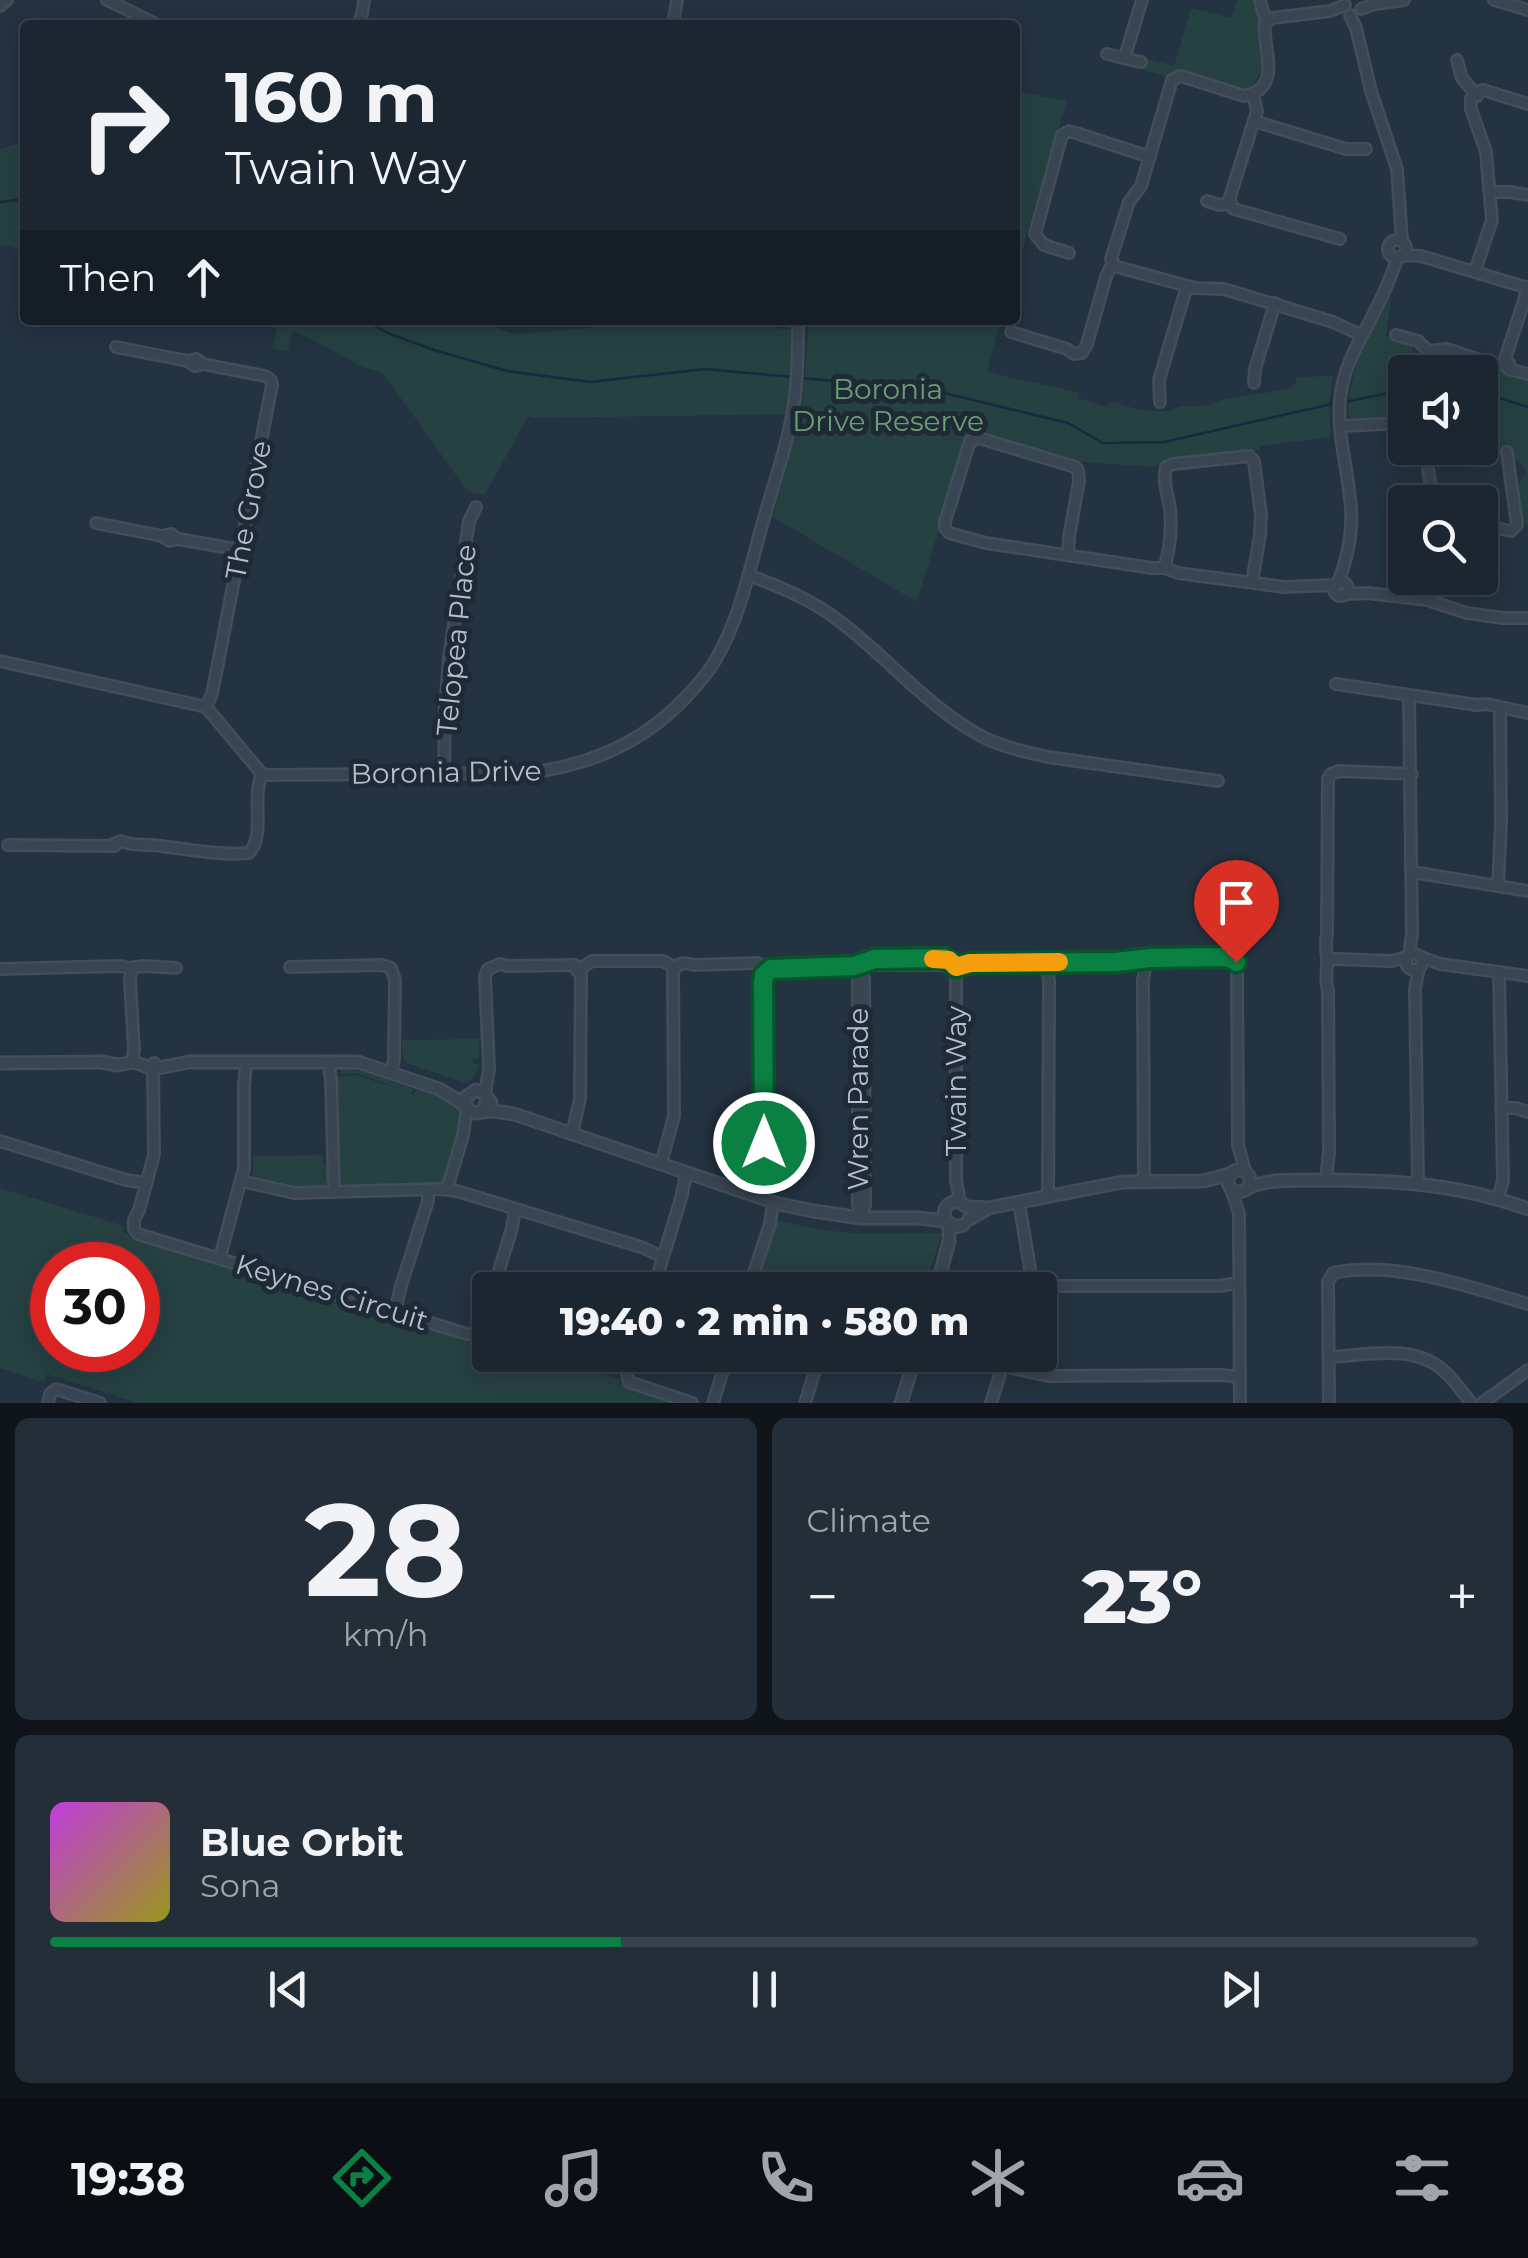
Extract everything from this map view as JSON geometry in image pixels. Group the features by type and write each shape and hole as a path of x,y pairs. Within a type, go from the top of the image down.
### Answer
{"street":[{"path":"0,6 7,0"},
{"path":"106,0 148,20"},
{"path":"1125,56 1142,0"},
{"path":"1011,332 1066,349 1078,349 1088,337 1114,262 1129,202 1141,186 1176,82 1191,80 1244,96 1264,85 1269,21 1260,0"},
{"path":"1269,21 1404,0"},
{"path":"1497,0 1528,10"},
{"path":"1341,587 1352,525 1340,428 1341,392 1348,363 1390,275 1399,249 1400,224 1397,168 1371,91 1352,6"},
{"path":"1107,54 1141,62"},
{"path":"1458,60 1462,78 1476,95"},
{"path":"1477,272 1492,220 1486,152 1470,104 1476,95 1492,93 1528,104"},
{"path":"1231,202 1257,111 1253,94"},
{"path":"1254,121 1346,149 1366,148"},
{"path":"1069,252 1044,245 1035,234 1060,146 1066,138 1081,136 1150,157"},
{"path":"1490,192 1528,195"},
{"path":"1208,201 1219,205 1231,202 1245,211 1340,240"},
{"path":"1399,249 1477,272 1527,293 1506,363"},
{"path":"1114,262 1187,286 1224,289 1275,304 1360,337"},
{"path":"1160,402 1159,380 1187,286"},
{"path":"1254,383 1275,304"},
{"name":"Boronia Drive","path":"262,774 444,774 561,769 602,756 633,740 676,708 716,660 748,575 787,439 795,396 798,325"},
{"path":"1396,334 1418,341 1428,351 1448,350 1490,363 1506,363 1525,374"},
{"name":"The Grove","path":"116,347 188,361 196,359 265,376 272,384 212,694 206,708"},
{"path":"1340,428 1388,425"},
{"path":"1066,555 1077,485 1075,473 1063,464 979,438 970,441 948,514 950,528 963,536 986,543 1066,555 1146,566 1164,565 1185,572 1284,587 1341,587 1366,594 1429,600 1467,614 1528,618"},
{"path":"1498,527 1512,522 1515,505 1508,452"},
{"path":"1164,565 1171,516 1168,472 1181,464 1249,456 1261,515 1254,582"},
{"path":"1510,473 1523,471"},
{"name":"Telopea Place","path":"444,774 449,658 469,521 476,507"},
{"path":"96,523 162,536 171,534 178,539 240,550"},
{"path":"748,575 783,587 820,608 955,719 988,740 1048,757 1218,781"},
{"path":"1429,600 1430,595"},
{"path":"0,662 206,708 262,774 257,788 257,841 248,853 216,854 121,841 111,845 8,845"},
{"path":"1336,684 1528,713"},
{"path":"1413,696 1415,1182"},
{"path":"1495,886 1502,711"},
{"path":"1329,1180 1325,978 1331,962 1325,949 1328,776 1339,771 1412,771"},
{"path":"1412,875 1528,891"},
{"path":"954,968 970,963 1224,957 1236,962 1238,1145 1250,1178 1238,1213"},
{"name":"Twain Way","path":"768,971 858,966 875,959 944,958 954,964 953,1211"},
{"path":"1142,959 1144,1181"},
{"path":"577,971 592,961 663,961 677,969"},
{"path":"1331,962 1414,961 1528,976"},
{"path":"1050,962 1052,1196"},
{"path":"659,1164 674,1112 672,973 683,963 750,964 768,971 763,984 764,1143 747,1194"},
{"path":"290,967 372,966 387,972 394,988 394,1050 388,1071"},
{"path":"473,1110 486,1106 487,988 494,971 508,966 560,966 577,971"},
{"name":"Wren Parade","path":"858,966 864,978 865,1205 861,1218"},
{"path":"0,968 176,968"},
{"path":"132,971 132,1058"},
{"path":"570,1133 580,1099 577,971"},
{"path":"1496,1198 1501,1170 1502,973"},
{"path":"0,1063 132,1058 154,1067 169,1060 363,1063 439,1089 473,1110 514,1114 776,1203 861,1218 918,1218 1124,1182 1204,1181 1238,1192 1272,1180"},
{"path":"218,1257 242,1178 244,1062"},
{"path":"332,1062 332,1192"},
{"path":"473,1110 465,1100 488,1063"},
{"name":"Keynes Circuit","path":"154,1067 154,1155 134,1220 134,1229 142,1236 472,1334"},
{"path":"439,1089 480,1091 514,1114"},
{"path":"449,1190 473,1110"},
{"path":"1500,1111 1528,1112"},
{"path":"0,1141 146,1186"},
{"path":"1238,1145 1227,1181 1238,1213 1240,1403"},
{"path":"1204,1181 1239,1169 1272,1180 1415,1182 1448,1186 1524,1208"},
{"path":"658,1272 688,1174"},
{"path":"242,1178 290,1192 449,1190 664,1254"},
{"path":"393,1311 428,1201 425,1189"},
{"path":"754,1272 776,1203"},
{"path":"1017,1203 1029,1272"},
{"path":"953,1211 956,1227 988,1208"},
{"path":"499,1272 518,1210"},
{"path":"945,1260 969,1213 953,1211"},
{"path":"941,1272 953,1211"},
{"path":"1329,1403 1328,1282 1336,1272 1418,1275 1528,1304"},
{"path":"1057,1287 1239,1286"},
{"path":"1329,1354 1418,1356 1442,1368 1468,1403"},
{"path":"1482,1403 1528,1370"},
{"path":"627,1372 629,1382 692,1403"},
{"path":"713,1403 723,1372"},
{"path":"805,1403 815,1372"},
{"path":"901,1403 911,1372"},
{"path":"991,1403 1000,1372"},
{"path":"1033,1372 1049,1376 1240,1374"},
{"path":"48,1403 50,1394 56,1390 100,1403"}],"green space":[{"path":"1237,0 1256,0 1261,19 1261,72 1251,88 1211,87 1142,69 1145,58 1174,66 1191,8 1231,18"},
{"path":"1020,92 1067,101 1020,257"},
{"path":"20,143 20,250 0,244 0,149"},
{"path":"1391,297 1386,336 1409,343 1415,355 1388,355 1388,418 1352,418 1348,414 1361,349"},
{"path":"278,325 485,325 515,334 630,325 751,325 792,330 788,414 528,416 485,495 468,492 383,373 363,367 293,330 288,351 272,348"},
{"name":"Boronia Drive Reserve","path":"809,325 1000,325 987,371 1079,393 1078,398 1105,406 1113,402 1140,410 1203,406 1289,389 1297,377 1333,376 1329,405 1331,437 1160,463 1155,467 1082,462 969,429 917,602 773,517 803,396"},
{"path":"1498,372 1528,381 1528,526 1520,520 1516,486 1525,474 1524,467 1512,457 1510,448 1498,450"},
{"path":"479,1039 479,1059 474,1059 473,1064 479,1064 466,1083 406,1063 403,1058 402,1040"},
{"path":"341,1067 413,1089 413,1094 417,1090 449,1099 454,1101 453,1108 455,1103 463,1110 463,1115 458,1115 464,1118 445,1182 346,1187 338,1184 335,1077 356,1075 402,1090 357,1073 341,1074"},
{"path":"323,1155 323,1165 329,1166 329,1173 322,1187 317,1186 325,1178 323,1166 323,1179 315,1188 286,1187 253,1177 253,1156"},
{"path":"0,1188 124,1226 123,1232 155,1242 30,1242 30,1372 160,1372 160,1243 472,1340 472,1372 597,1372 620,1379 623,1387 678,1403 137,1403 47,1374 44,1382 0,1368"},
{"path":"778,1220 859,1234 942,1233 930,1272 762,1272"}],"waterway":[{"path":"0,202 20,200"},
{"path":"372,325 434,350 507,371 590,382 705,369 932,390 1068,423 1103,443 1164,442 1336,403"},
{"path":"1344,402 1388,393"},
{"path":"1498,398 1528,407"}],"slow traffic":[{"path":"933,959 944,958 956,967 970,963 1059,962"}],"route":[{"path":"764,1143 763,984 764,975 771,969 854,966 875,959 944,958 956,967 970,963 1124,962 1151,958 1224,957 1236,962"}]}
